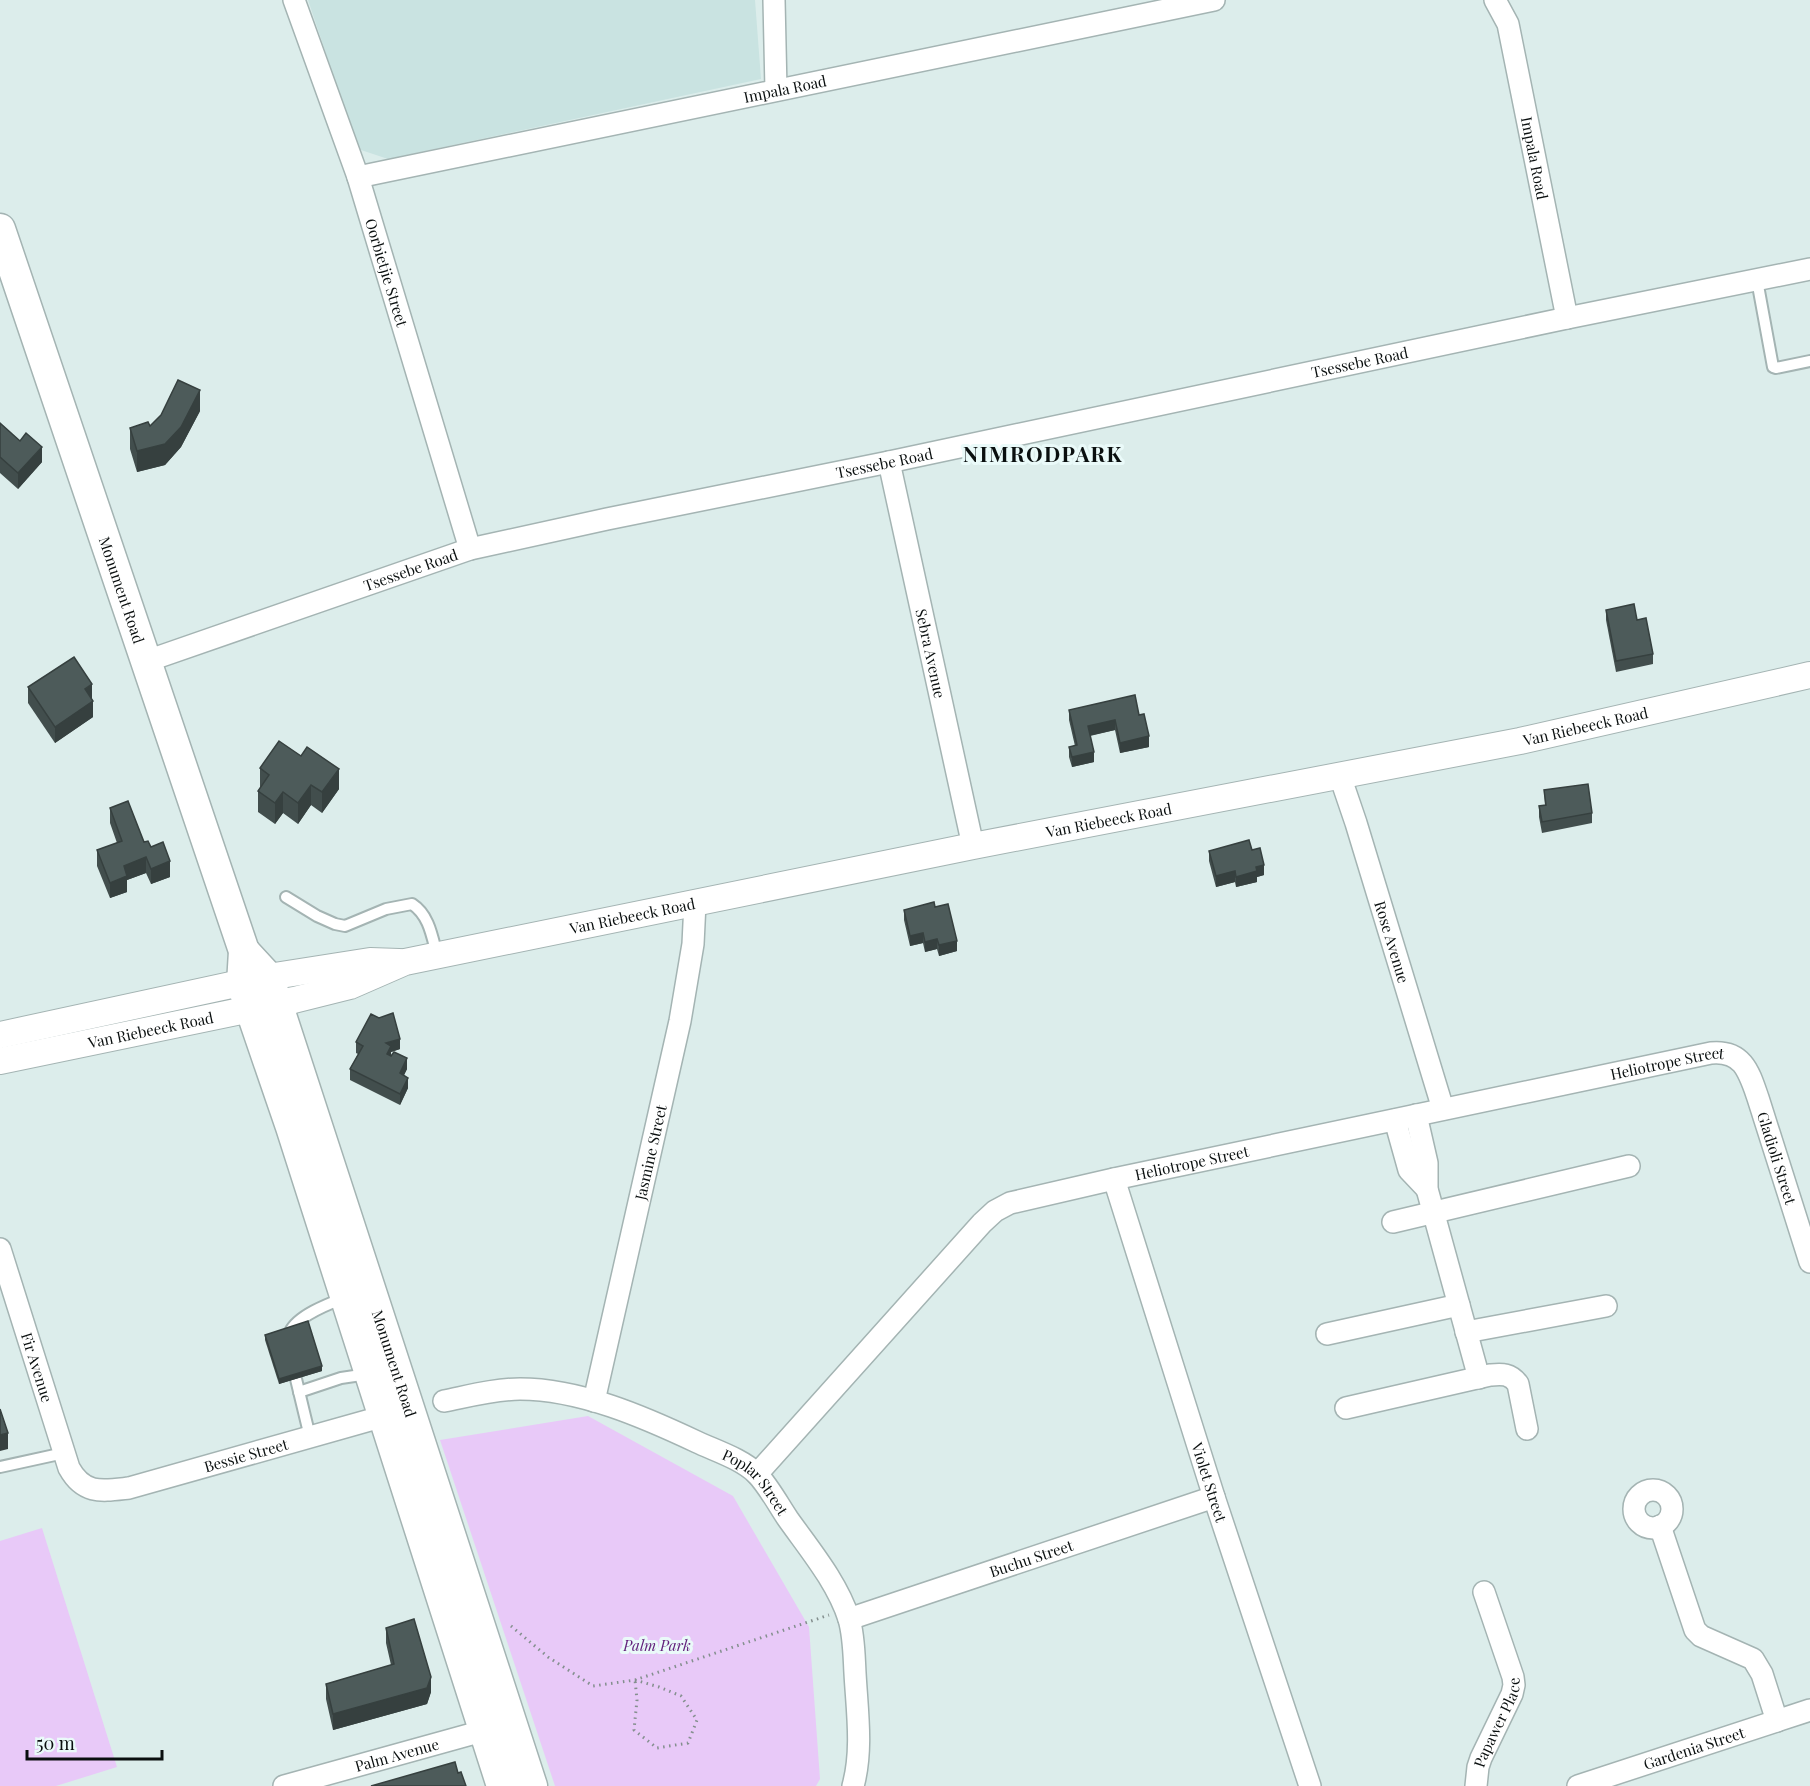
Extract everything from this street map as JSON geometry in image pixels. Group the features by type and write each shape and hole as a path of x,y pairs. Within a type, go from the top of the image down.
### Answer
{"main road":[{"name":"Monument Road","path":"3,246 260,993 497,1726 531,1786"},
{"name":"Monument Road","path":"260,993 291,1127 345,1298 370,1374 397,1413"},
{"name":"Monument Road","path":"497,1726 502,1786"}],"street":[{"name":"Oorbietjie Street","path":"294,0 358,177 470,549"},
{"path":"774,0 776,90"},
{"name":"Impala Road","path":"358,177 1214,0"},
{"name":"Impala Road","path":"1495,0 1508,24 1567,318"},
{"name":"Tsessebe Road","path":"147,661 470,549 1810,269"},
{"name":"Sebra Avenue","path":"889,462 973,846"},
{"name":"Van Riebeeck Road","path":"0,1061 260,993 370,961 405,962 973,846 1520,741 1810,675"},
{"name":"Rose Avenue","path":"1340,776 1443,1109"},
{"name":"Jasmine Street","path":"594,1401 680,1021 693,944 695,903"},
{"name":"Van Riebeeck Road","path":"0,1035 260,993"},
{"name":"Heliotrope Street","path":"757,1474 982,1223 995,1211 1011,1203 1113,1179 1711,1053 1721,1052 1737,1058"},
{"name":"Gladioli Street","path":"1737,1058 1748,1072 1758,1098 1810,1262"},
{"path":"1416,1115 1428,1163 1426,1189 1479,1378"},
{"path":"1395,1120 1409,1170 1426,1189"},
{"path":"1393,1222 1629,1166"},
{"name":"Violet Street","path":"1113,1179 1214,1497 1310,1786"},
{"name":"Fir Avenue","path":"0,1249 69,1468 81,1484"},
{"path":"1327,1334 1459,1305"},
{"path":"1467,1332 1606,1306"},
{"path":"1346,1408 1500,1374 1514,1378 1520,1389 1527,1429"},
{"name":"Poplar Street","path":"444,1401 499,1390 555,1391 594,1401 658,1424 736,1461 757,1474 826,1574 847,1614 852,1634 857,1706 858,1763 855,1786"},
{"name":"Bessie Street","path":"81,1484 92,1490 129,1488 397,1413"},
{"name":"Buchu Street","path":"847,1614 1214,1497"},
{"path":"1660,1526 1695,1630 1701,1636 1753,1659 1762,1674 1777,1721"},
{"name":"Papawer Place","path":"1476,1786 1478,1767 1514,1685 1484,1592"},
{"name":"Gardenia Street","path":"1578,1786 1632,1778 1810,1710"},
{"name":"Palm Avenue","path":"284,1786 497,1726"}],"lane":[{"path":"1757,279 1773,367 1776,369 1810,361"},
{"path":"286,897 317,916 345,926 386,909 412,904 422,910 438,955"},
{"path":"290,1332 294,1324 319,1309 345,1298"},
{"path":"299,1392 341,1378 370,1374"},
{"path":"296,1379 310,1437"},
{"path":"0,1467 64,1453"}],"path":[{"path":"511,1626 548,1657 593,1686 635,1680 847,1614"},
{"path":"635,1680 681,1696 698,1720 688,1743 657,1748 634,1730 637,1700 635,1680"}],"shaded area":[{"path":"308,0 755,0 761,79 388,159 358,149"}],"green space":[{"name":"Palm Park","path":"588,1416 733,1496 809,1627 820,1779 816,1786 555,1786 440,1440"},
{"path":"42,1528 117,1767 56,1786 0,1786 0,1541"}],"building":[{"path":"178,380 200,390 181,427 165,444 137,451 130,428 148,422 150,426 161,415"},
{"path":"0,423 20,441 26,433 42,447 18,473 0,457"},
{"path":"1634,604 1637,620 1646,618 1653,654 1616,661 1606,610"},
{"path":"74,657 92,684 85,689 93,701 55,727 28,687"},
{"path":"1135,695 1139,715 1144,714 1149,736 1120,743 1115,720 1088,726 1094,752 1072,757 1069,747 1077,745 1069,710"},
{"path":"279,741 301,756 307,747 339,769 322,792 311,785 298,803 283,792 275,803 258,791 269,775 260,768"},
{"path":"1588,784 1592,813 1542,822 1539,806 1546,805 1544,790"},
{"path":"128,801 144,842 148,841 151,847 163,842 170,861 151,869 146,857 124,866 127,876 110,883 97,850 122,841 110,808"},
{"path":"1249,840 1252,850 1260,848 1264,865 1256,867 1257,871 1236,877 1235,871 1216,876 1209,851"},
{"path":"934,902 935,907 948,904 957,941 939,945 937,939 925,942 923,933 910,936 904,910"},
{"path":"393,1013 400,1039 386,1043 391,1046 387,1054 391,1056 394,1052 407,1058 400,1073 408,1078 400,1094 350,1069 363,1046 356,1042 371,1014 379,1018"},
{"path":"308,1321 322,1366 279,1379 265,1335"},
{"path":"0,1409 8,1433 0,1435"},
{"path":"414,1619 431,1677 427,1688 333,1714 326,1684 394,1664 386,1628"},
{"path":"455,1762 458,1773 461,1772 466,1786 371,1786"}],"district":[{"name":"NIMRODPARK","path":"1043,453"}]}
